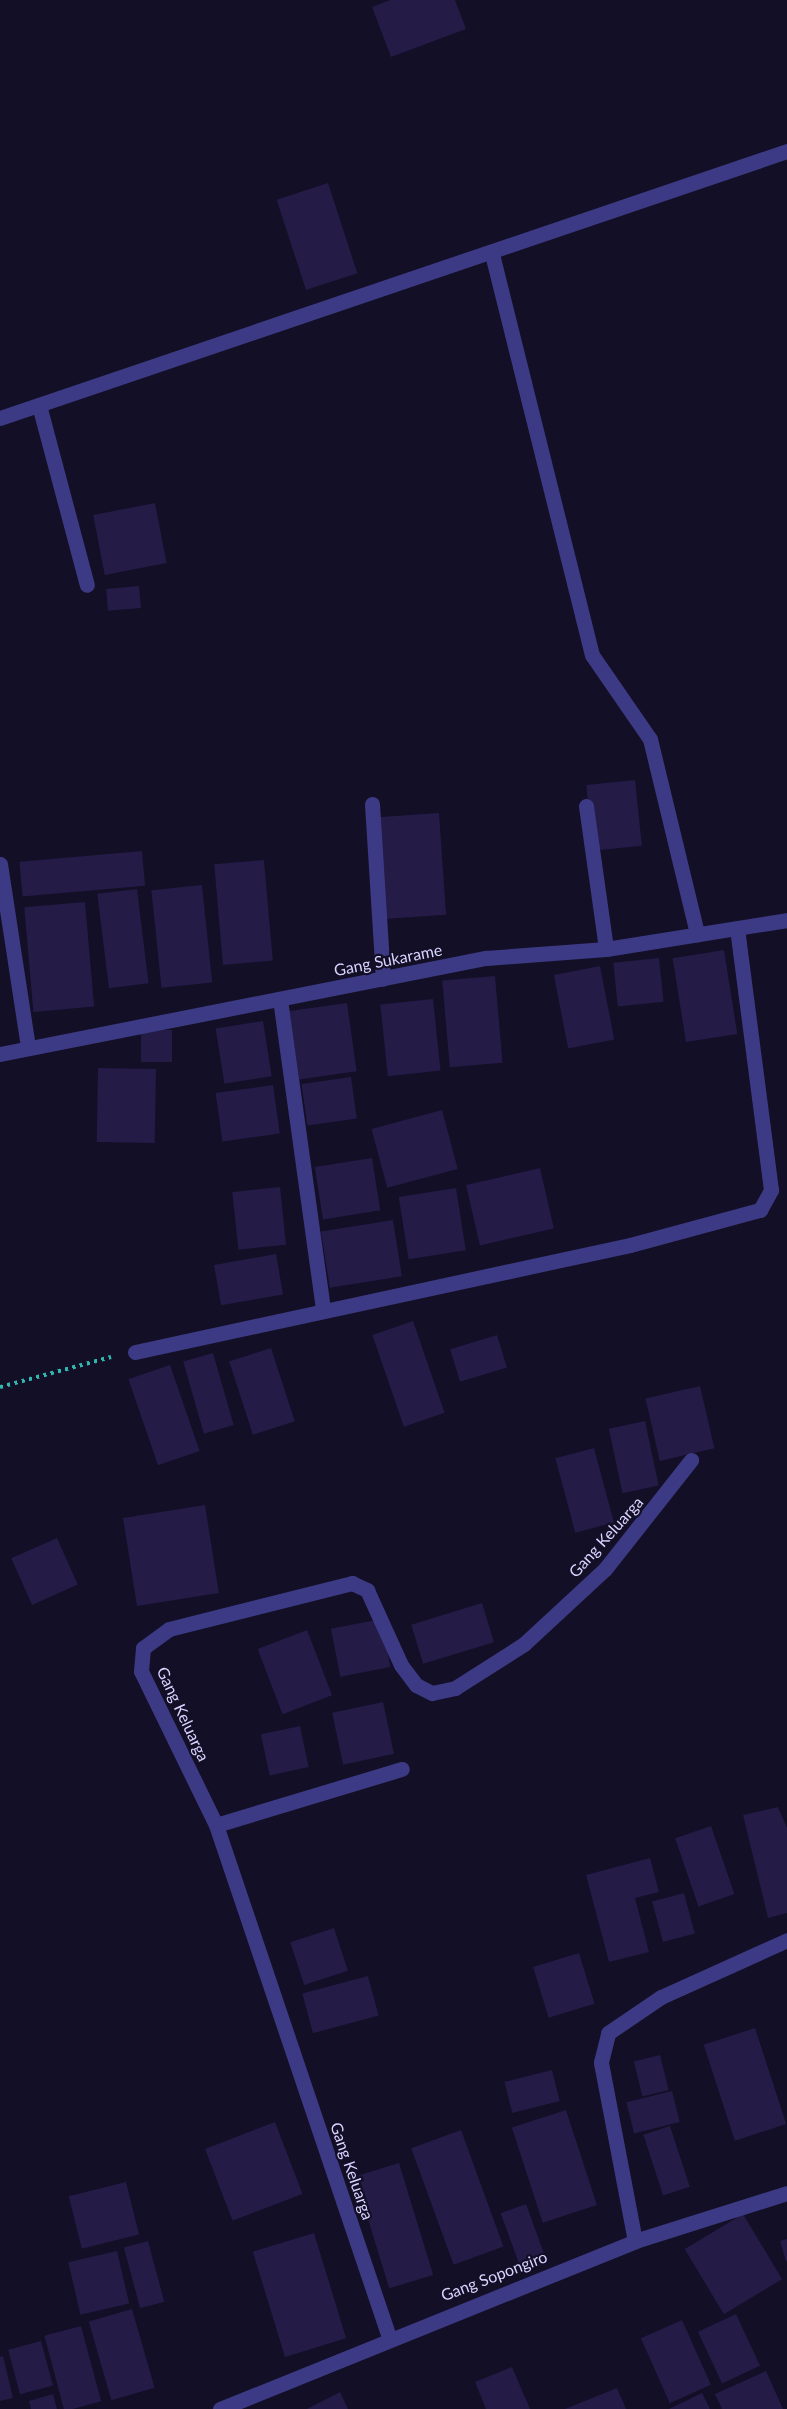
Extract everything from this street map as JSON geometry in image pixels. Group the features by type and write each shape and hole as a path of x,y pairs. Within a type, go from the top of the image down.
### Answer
{"street":[{"path":"0,418 492,254 787,151"},
{"path":"492,254 592,655 650,739 697,934"},
{"path":"39,405 87,585"},
{"path":"372,804 383,979"},
{"path":"586,806 606,948"},
{"path":"0,864 28,1048"},
{"name":"Gang Sukarame","path":"0,1054 486,958 606,948 787,920"},
{"path":"135,1352 323,1309 630,1245 760,1210 771,1190 737,928"},
{"path":"280,999 323,1309"},
{"name":"Gang Keluarga","path":"389,2337 216,1825 141,1671 143,1648 154,1636 361,1584 416,1685 432,1693 455,1688 524,1644 605,1569 691,1460"},
{"path":"216,1825 402,1769"},
{"path":"635,2241 601,2062 608,2033 661,1997 787,1940"},
{"name":"Gang Sopongiro","path":"220,2409 389,2337 635,2241 787,2193"}],"path":[{"path":"0,1387 135,1352"}],"building":[{"path":"390,0 455,0 466,29 391,57 372,7"},
{"path":"328,183 357,273 306,290 277,200"},
{"path":"155,503 167,563 105,575 93,515"},
{"path":"139,586 141,608 108,611 106,589"},
{"path":"635,780 642,846 593,851 586,785"},
{"path":"439,813 446,915 384,919 377,817"},
{"path":"142,851 145,886 23,897 19,862"},
{"path":"264,860 273,961 223,965 214,864"},
{"path":"202,885 212,982 162,988 151,890"},
{"path":"137,889 149,983 109,988 97,894"},
{"path":"85,902 94,1007 33,1012 24,907"},
{"path":"724,950 737,1034 686,1042 673,958"},
{"path":"659,958 664,1002 618,1007 613,963"},
{"path":"600,966 614,1040 568,1049 554,975"},
{"path":"495,976 503,1063 450,1067 442,981"},
{"path":"433,999 441,1071 388,1076 380,1005"},
{"path":"347,1003 357,1071 299,1079 290,1011"},
{"path":"263,1021 272,1076 224,1084 216,1029"},
{"path":"141,1030 172,1030 172,1062 141,1062"},
{"path":"98,1068 156,1069 155,1143 97,1142"},
{"path":"351,1077 357,1119 307,1126 301,1084"},
{"path":"273,1085 280,1134 222,1142 216,1093"},
{"path":"442,1110 458,1169 387,1188 371,1129"},
{"path":"372,1158 380,1210 323,1219 315,1167"},
{"path":"540,1168 554,1228 480,1246 466,1185"},
{"path":"280,1187 286,1245 238,1250 232,1192"},
{"path":"456,1188 466,1250 409,1259 399,1197"},
{"path":"393,1220 402,1276 330,1288 321,1231"},
{"path":"276,1254 283,1294 221,1305 214,1265"},
{"path":"413,1321 445,1413 404,1427 372,1335"},
{"path":"497,1335 507,1368 460,1382 450,1349"},
{"path":"271,1348 295,1421 253,1435 229,1362"},
{"path":"213,1353 234,1425 204,1434 183,1362"},
{"path":"170,1365 200,1451 158,1465 128,1379"},
{"path":"700,1386 714,1448 660,1461 645,1399"},
{"path":"645,1421 659,1486 623,1493 609,1429"},
{"path":"594,1448 614,1522 575,1533 555,1458"},
{"path":"205,1505 219,1593 137,1606 123,1518"},
{"path":"57,1538 78,1585 32,1605 11,1558"},
{"path":"482,1603 494,1642 423,1664 411,1625"},
{"path":"381,1619 390,1667 340,1677 331,1629"},
{"path":"307,1630 332,1695 283,1714 258,1649"},
{"path":"383,1702 394,1754 343,1765 332,1713"},
{"path":"300,1726 309,1767 270,1775 261,1734"},
{"path":"778,1807 787,1828 787,1913 768,1918 743,1815"},
{"path":"711,1826 734,1894 699,1906 675,1838"},
{"path":"650,1858 659,1892 635,1898 649,1952 609,1962 586,1875"},
{"path":"684,1893 695,1934 663,1942 652,1902"},
{"path":"334,1928 348,1971 304,1985 290,1942"},
{"path":"579,1953 594,2004 549,2018 533,1967"},
{"path":"368,1976 379,2016 313,2033 302,1994"},
{"path":"755,2028 786,2124 735,2141 704,2045"},
{"path":"660,2055 669,2090 643,2096 634,2062"},
{"path":"552,2070 560,2101 512,2113 504,2082"},
{"path":"672,2091 680,2122 634,2133 626,2102"},
{"path":"566,2110 597,2205 543,2223 512,2128"},
{"path":"275,2122 303,2194 233,2221 205,2149"},
{"path":"670,2126 690,2187 663,2196 643,2135"},
{"path":"461,2130 503,2247 454,2265 411,2148"},
{"path":"399,2163 433,2275 389,2288 355,2176"},
{"path":"126,2182 139,2234 82,2249 69,2196"},
{"path":"526,2204 548,2263 522,2272 501,2213"},
{"path":"743,2214 782,2279 724,2314 685,2249"},
{"path":"314,2233 346,2338 285,2357 253,2252"},
{"path":"787,2239 787,2261 786,2261 780,2241"},
{"path":"148,2241 164,2302 140,2308 124,2247"},
{"path":"117,2251 129,2304 80,2315 68,2262"},
{"path":"132,2309 155,2388 111,2400 89,2321"},
{"path":"736,2314 760,2366 722,2383 698,2332"},
{"path":"682,2320 711,2385 670,2403 641,2338"},
{"path":"81,2326 101,2401 64,2409 44,2336"},
{"path":"41,2341 53,2385 20,2394 8,2350"},
{"path":"3,2356 13,2398 0,2401 0,2357"},
{"path":"512,2367 530,2409 486,2409 475,2382"},
{"path":"766,2371 783,2409 722,2409 715,2394"},
{"path":"617,2388 626,2409 565,2409"},
{"path":"340,2392 348,2409 307,2409"},
{"path":"702,2393 710,2409 669,2409"},
{"path":"53,2394 57,2409 31,2409 29,2401"}]}
